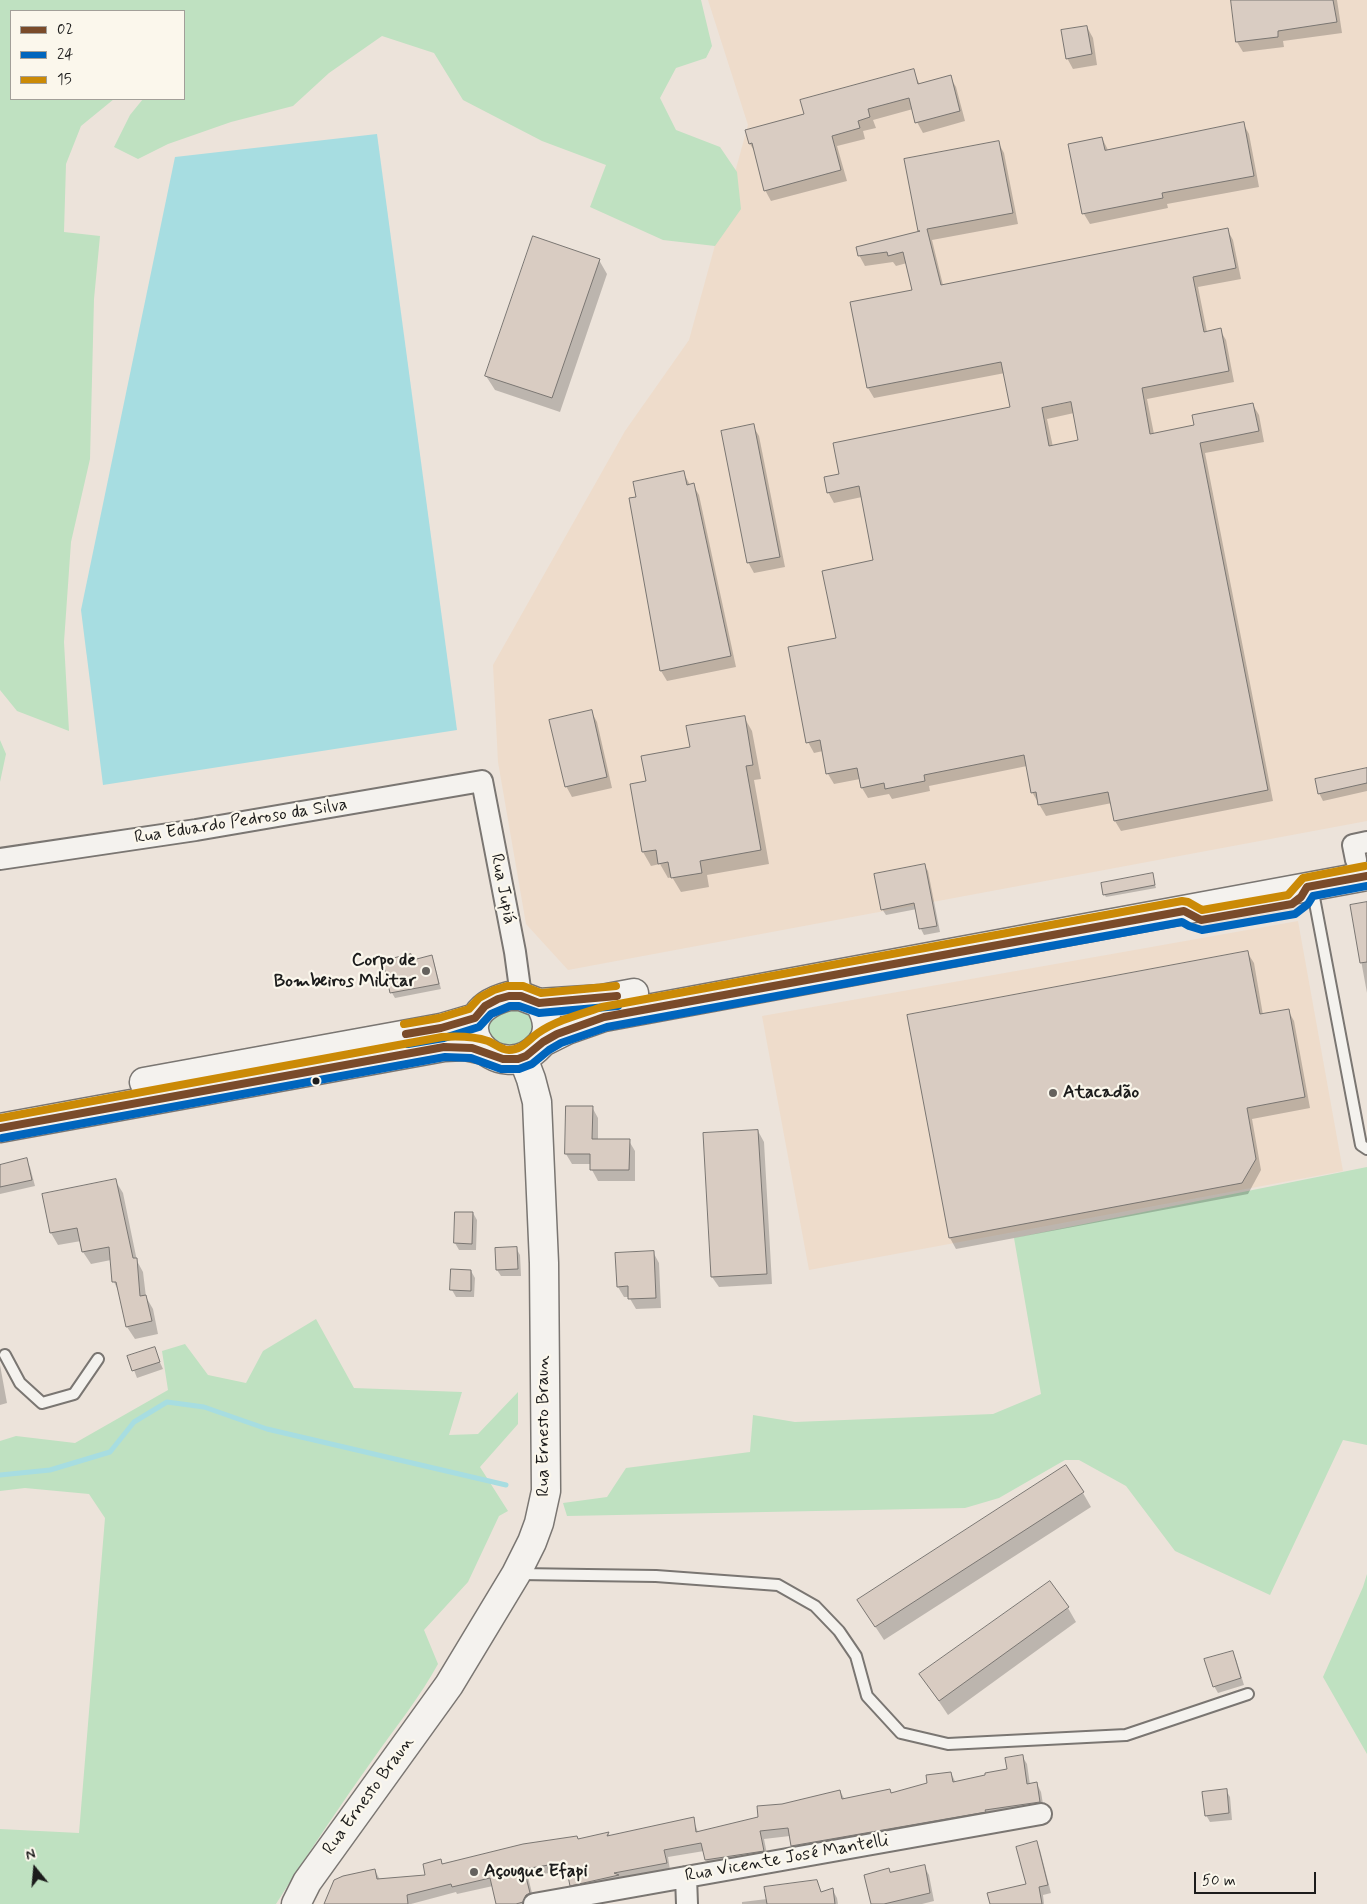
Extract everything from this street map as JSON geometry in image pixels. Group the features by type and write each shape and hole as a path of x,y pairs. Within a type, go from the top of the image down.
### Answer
{"main road":[{"path":"484,1050 476,1040 473,1030 475,1018 485,1006 509,996 530,999 602,999 1362,856"},
{"path":"0,1128 444,1047 465,1046 484,1050 496,1057 508,1060 533,1050 567,1030 604,1017 1184,911 1309,886 1362,856"},
{"path":"530,999 546,1014 548,1028 533,1050"},
{"path":"0,1109 441,1028 475,1018"},
{"name":"Rua Ernesto Braun","path":"296,1904 308,1882 449,1685 516,1574 539,1523 546,1491 544,1263 537,1102 531,1079 533,1050"}],"street":[{"name":"Rua Eduardo Pedroso da Silva","path":"0,859 196,830 482,782"},
{"name":"Rua Jupiá","path":"482,782 515,952 530,999"},
{"name":"Rua Vicente José Mantelli","path":"534,1904 1041,1814"},
{"path":"686,1877 687,1904"}],"lane":[{"path":"1309,886 1361,1145 1367,1149"},
{"path":"5,1355 20,1383 42,1403 74,1394 98,1359"},
{"path":"516,1574 656,1576 778,1585 815,1606 839,1631 856,1656 867,1696 901,1733 948,1744 1126,1735 1248,1694"}],"shaded area":[{"path":"708,0 1367,0 1367,821 568,970 526,924 498,762 493,665 625,431 689,340 748,125"},
{"name":"Atacadão","path":"1298,921 1343,1171 809,1270 762,1016"}],"green space":[{"path":"0,0 701,0 712,46 706,58 676,68 660,98 676,130 720,147 737,172 741,209 715,246 663,240 590,207 606,165 542,141 463,100 434,53 382,36 329,73 293,106 231,122 168,144 138,159 114,147 130,115 142,100 185,100 185,10 10,10 10,100 113,100 81,126 66,164 64,232 100,236 94,299 90,459 71,542 64,642 69,731 17,711 0,690"},
{"path":"0,740 6,754 0,782"},
{"path":"508,1007 530,1010 536,1021 536,1027 530,1037 503,1049 482,1028 483,1023"},
{"path":"1367,1167 1367,1445 1343,1440 1270,1595 1175,1551 1126,1486 1079,1460 1065,1460 999,1498 965,1508 567,1516 563,1503 607,1497 626,1468 750,1452 753,1415 795,1422 993,1414 1041,1394 1014,1238"},
{"path":"316,1319 354,1388 462,1392 449,1435 478,1434 518,1392 518,1424 480,1467 508,1511 499,1516 468,1582 424,1630 438,1664 416,1699 337,1810 276,1904 0,1904 0,1829 79,1833 105,1518 89,1494 25,1488 0,1491 0,1441 16,1436 75,1443 168,1390 162,1351 185,1344 208,1375 246,1383 263,1351"},
{"path":"1367,1574 1367,1754 1323,1677"}],"water":[{"path":"377,134 457,730 103,785 81,610 175,157"}],"building":[{"path":"1231,0 1333,0 1337,22 1278,31 1278,37 1236,42"},
{"path":"1087,26 1092,54 1066,59 1061,30"},
{"path":"914,69 918,84 951,75 960,111 915,123 909,98 868,109 870,117 858,121 860,128 832,136 841,170 764,191 752,143 749,144 745,130 804,114 800,100"},
{"path":"1244,122 1254,176 1162,193 1163,198 1082,214 1068,144 1102,137 1105,150"},
{"path":"999,141 1013,213 927,229 941,285 1228,228 1236,268 1193,277 1204,332 1221,328 1229,371 1142,388 1150,434 1194,425 1192,415 1253,403 1259,431 1200,443 1268,790 1114,821 1108,792 1038,805 1036,792 1031,793 1024,755 924,775 925,781 885,789 884,783 861,788 857,768 826,774 820,740 806,743 788,647 836,638 822,571 873,560 859,486 827,493 824,477 839,474 833,443 1010,407 1001,362 867,388 850,302 912,290 903,252 888,256 887,252 858,256 856,247 920,231 918,231 904,159","holes":["1071,402 1078,440 1049,446 1042,408"]},
{"path":"533,236 600,259 552,398 485,376"},
{"path":"754,424 780,557 747,563 721,431"},
{"path":"684,471 687,485 694,483 731,656 660,671 629,498 636,497 633,482"},
{"path":"592,710 607,777 565,787 549,720"},
{"path":"745,716 753,765 746,766 761,850 700,861 702,873 671,878 668,862 658,864 656,850 642,852 630,784 646,781 641,756 690,747 686,726"},
{"path":"1367,768 1367,783 1318,794 1315,779"},
{"path":"925,864 937,926 919,929 914,903 881,910 874,874"},
{"path":"1153,873 1155,885 1103,895 1101,883"},
{"path":"1367,902 1367,962 1360,963 1350,905"},
{"path":"1248,951 1260,1014 1289,1009 1305,1097 1247,1108 1256,1159 1242,1183 949,1238 907,1015"},
{"path":"411,954 413,960 432,955 439,984 390,993 383,961"},
{"path":"566,1106 593,1106 592,1139 630,1139 629,1170 590,1170 590,1154 565,1154"},
{"path":"758,1130 767,1274 711,1277 703,1133"},
{"path":"27,1158 32,1180 0,1187 0,1165"},
{"path":"116,1179 133,1258 137,1258 140,1296 146,1295 152,1321 126,1327 116,1282 112,1282 109,1247 82,1252 77,1228 50,1233 42,1194"},
{"path":"455,1212 473,1212 472,1244 454,1243"},
{"path":"517,1247 518,1269 496,1270 495,1248"},
{"path":"654,1251 656,1298 628,1299 628,1286 617,1287 615,1253"},
{"path":"451,1269 471,1270 471,1291 450,1290"},
{"path":"155,1347 160,1362 132,1371 127,1356"},
{"path":"1066,1465 1084,1492 875,1627 857,1600"},
{"path":"1050,1581 1069,1607 939,1701 919,1674"},
{"path":"1233,1651 1241,1678 1213,1687 1204,1659"},
{"path":"1023,1755 1027,1784 1037,1782 1040,1802 985,1810 986,1812 791,1846 788,1828 760,1831 764,1851 705,1860 701,1843 664,1850 667,1863 614,1873 619,1875 570,1886 566,1866 556,1867 555,1864 524,1869 530,1893 526,1895 523,1902 516,1904 496,1904 490,1878 452,1887 451,1884 407,1895 408,1904 324,1904 334,1880 343,1876 375,1869 377,1879 425,1875 423,1864 441,1859 442,1864 523,1844 577,1836 578,1839 609,1832 607,1836 694,1817 696,1832 758,1817 757,1806 782,1804 840,1790 842,1799 890,1789 891,1793 927,1783 926,1775 951,1772 953,1782 1007,1769 1005,1758"},
{"path":"1227,1789 1229,1813 1205,1816 1202,1792"},
{"path":"1037,1841 1048,1885 1039,1887 1042,1904 990,1904 987,1893 1026,1884 1016,1847"},
{"path":"925,1865 930,1893 884,1904 871,1904 864,1875 889,1868 890,1872"},
{"path":"817,1880 821,1892 833,1888 835,1904 767,1904 764,1887"}],"waterway":[{"path":"0,1475 50,1470 110,1452 134,1422 167,1402 204,1407 267,1429 506,1485"}],"transit line":[{"name":"15","path":"0,1118 442,1037 477,1038 488,1041 503,1049 514,1050 553,1024 602,1007 1182,901 1188,902 1202,910 1288,895 1303,878 1365,866"},
{"name":"02","path":"0,1128 444,1047 472,1048 503,1059 518,1059 526,1056 543,1042 557,1034 604,1017 1184,911 1201,920 1292,904 1301,897 1307,887 1367,876"},
{"name":"24","path":"2,1138 445,1057 471,1058 501,1069 519,1069 532,1064 561,1043 607,1027 1182,922 1202,930 1295,914 1308,904 1313,896 1367,886"},
{"name":"15","path":"404,1024 439,1018 469,1009 479,998 507,986 523,986 541,993 616,986"},
{"name":"02","path":"406,1034 441,1028 475,1018 485,1006 509,996 521,996 539,1003 617,996"},
{"name":"24","path":"408,1044 444,1038 479,1027 491,1014 510,1006 519,1006 539,1013 618,1006"}],"place":[{"name":"Corpo de Bombeiros Militar","path":"426,971"},
{"name":"Atacadão","path":"1053,1093"},
{"name":"Açougue Efapi","path":"474,1872"}]}
